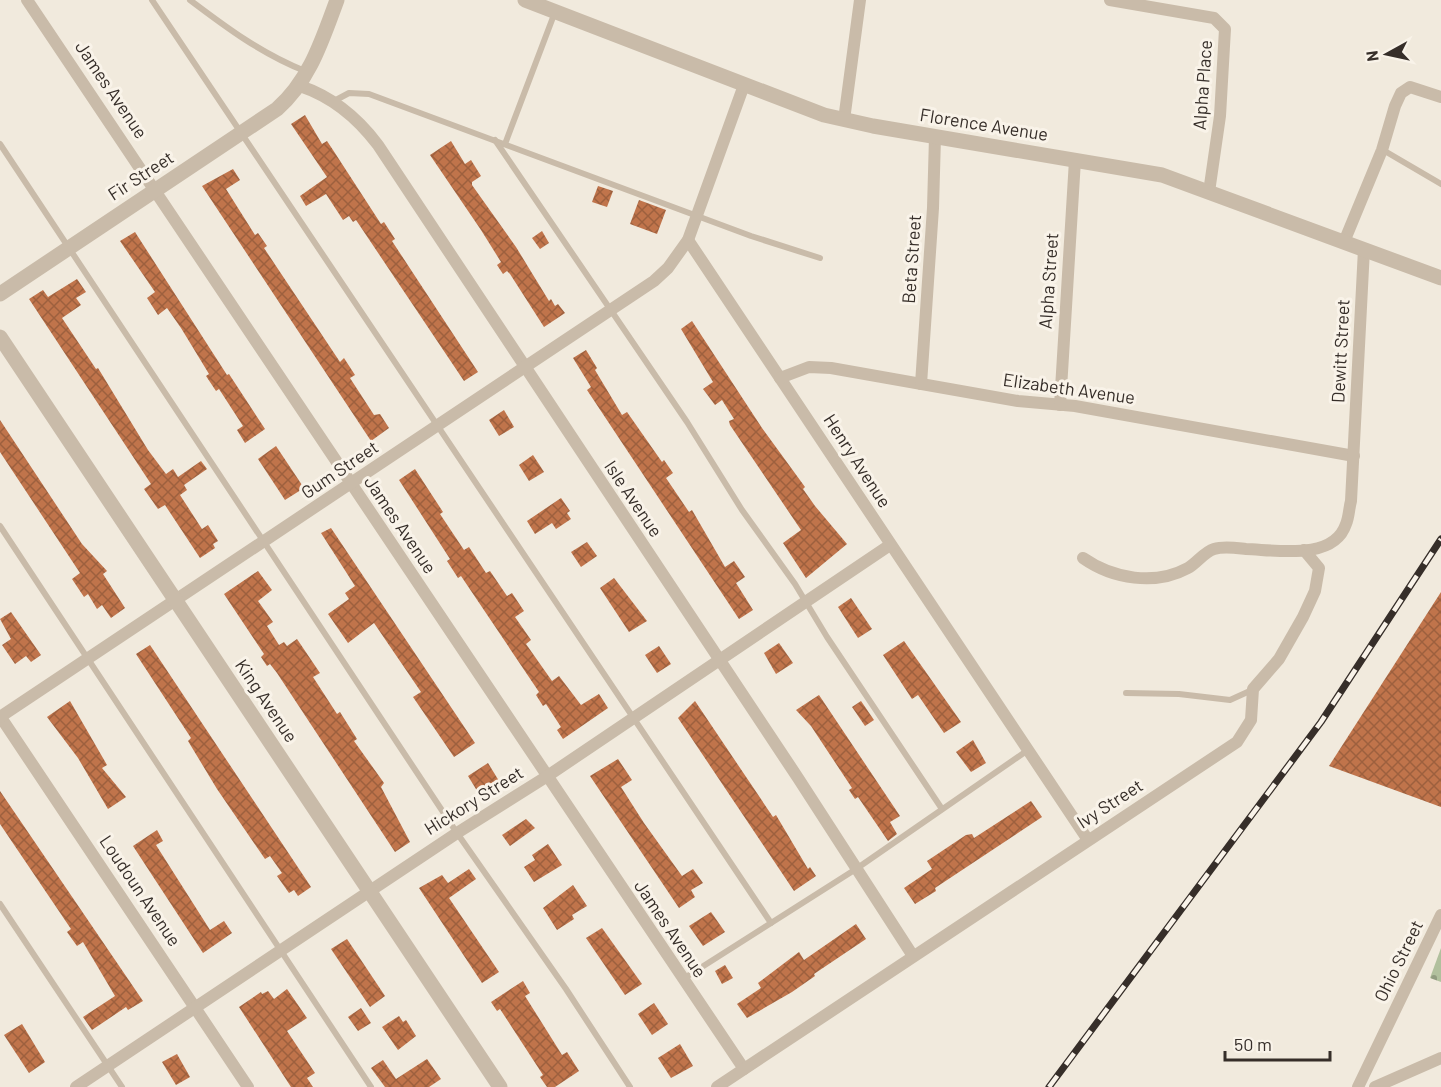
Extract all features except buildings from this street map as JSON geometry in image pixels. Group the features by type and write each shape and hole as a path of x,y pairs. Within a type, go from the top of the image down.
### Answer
{"street":[{"name":"James Avenue","path":"27,0 744,1069"},
{"name":"Fir Street","path":"0,294 277,109 300,86 308,72 337,0"},
{"name":"Florence Avenue","path":"525,0 744,85 844,120 1162,176 1441,278"},
{"path":"844,120 860,0"},
{"name":"Alpha Place","path":"1110,0 1214,18 1225,29 1220,116 1209,192"},
{"path":"688,240 744,85"},
{"name":"Isle Avenue","path":"300,86 334,101 364,126 378,145 913,956"},
{"path":"1344,242 1382,150 1395,106 1406,88 1440,97"},
{"name":"Beta Street","path":"921,384 933,208 935,137"},
{"name":"Alpha Street","path":"1060,405 1075,160"},
{"name":"Gum Street","path":"0,717 351,485 610,310 661,274 688,240"},
{"name":"Henry Avenue","path":"688,240 1088,840"},
{"name":"Dewitt Street","path":"1354,456 1364,249"},
{"name":"King Avenue","path":"0,337 500,1087"},
{"name":"Elizabeth Avenue","path":"780,378 809,367 831,368 1354,456"},
{"path":"1083,558 1109,573 1140,578 1182,571 1214,549 1304,550 1330,543 1346,525 1354,456"},
{"name":"Hickory Street","path":"76,1087 369,891 546,777 890,545"},
{"path":"1253,689 1279,659 1315,591 1318,568 1304,550"},
{"name":"Ivy Street","path":"717,1087 1237,742 1251,720 1253,689"},
{"name":"Loudoun Avenue","path":"0,717 248,1087"},
{"name":"Ohio Street","path":"1358,1087 1441,915"},
{"path":"1375,1087 1441,1058"}],"lane":[{"path":"152,0 771,923"},
{"path":"190,0 249,43 308,72"},
{"path":"505,144 555,11"},
{"path":"334,101 349,93 360,92 820,258"},
{"path":"495,140 942,809"},
{"path":"0,144 263,543 630,1087"},
{"path":"1382,150 1441,184"},
{"path":"0,526 371,1087"},
{"path":"1126,693 1179,694 1230,700 1253,689"},
{"path":"682,979 856,869 1028,750"},
{"path":"0,904 122,1087"}],"green space":[{"path":"1441,948 1441,982 1430,978"}],"railway":[{"path":"1049,1087 1321,722 1441,539"}]}
